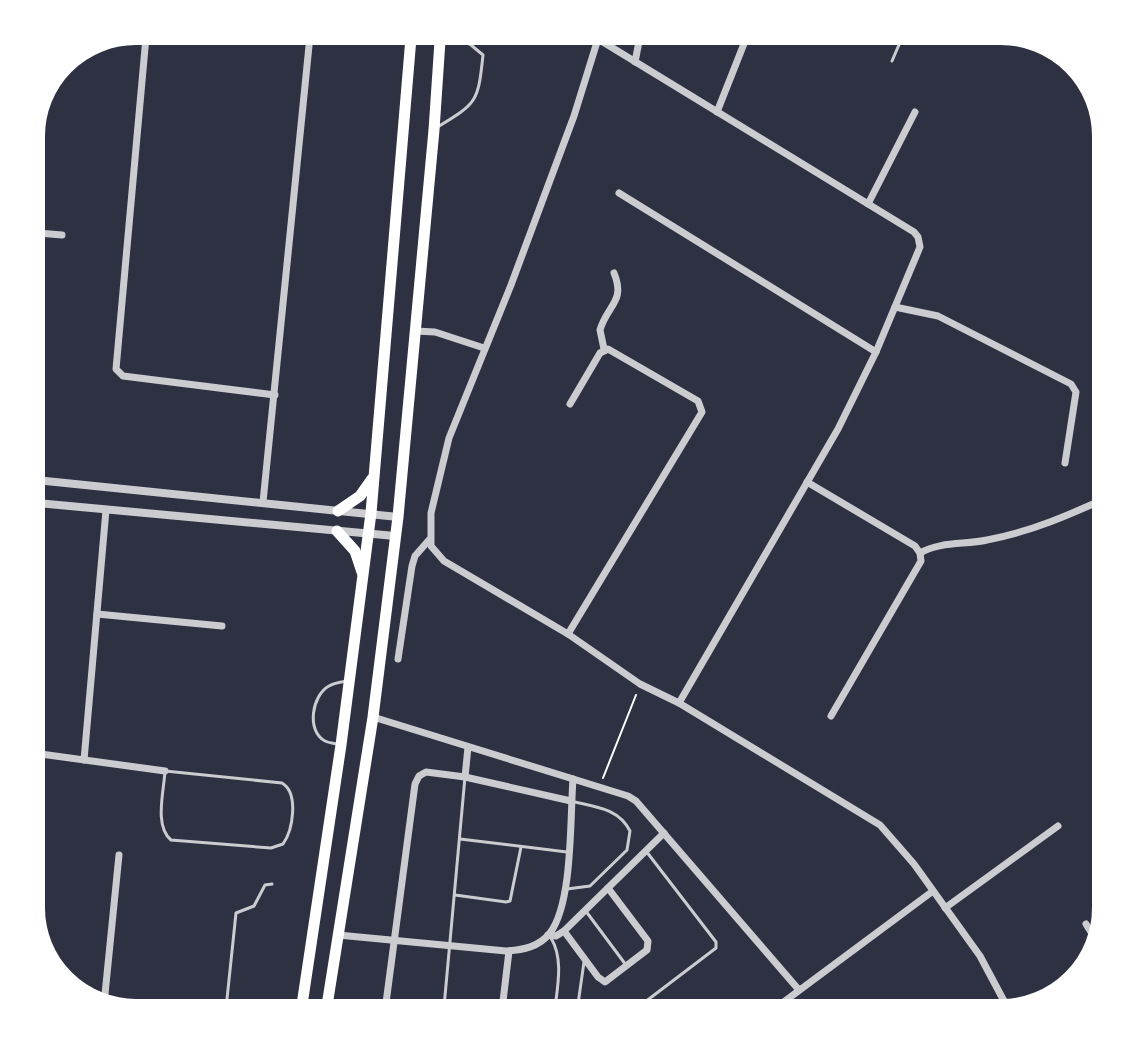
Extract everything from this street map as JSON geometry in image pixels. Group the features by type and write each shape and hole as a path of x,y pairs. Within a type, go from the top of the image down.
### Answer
{"main road":[{"path":"302,1004 341,745 371,513 411,40"},
{"path":"327,1004 373,717 398,517 440,40"},
{"path":"338,511 360,496 374,474"},
{"path":"337,531 355,551 363,576"}],"street":[{"path":"146,40 116,369 123,376 275,395"},
{"path":"263,502 310,40"},
{"path":"598,40 569,130 449,438 431,513 429,540 436,554 444,561 568,634 640,684 679,703 880,825 892,835 980,956 1005,1004"},
{"path":"600,40 914,232 920,247 876,352 838,429 679,703"},
{"path":"635,62 639,40"},
{"path":"717,112 745,40"},
{"path":"868,204 915,112"},
{"path":"619,193 876,352"},
{"path":"40,233 62,235"},
{"path":"570,404 604,349 600,330 619,296 614,273"},
{"path":"895,307 923,311 966,328 1071,384 1076,392 1065,463"},
{"path":"415,331 435,332 484,348"},
{"path":"568,634 702,412 698,401 604,349"},
{"path":"40,480 398,517"},
{"path":"807,482 915,546 921,561 831,716"},
{"path":"920,553 932,546 987,540 1023,532 1097,502"},
{"path":"40,503 395,536"},
{"path":"84,760 106,510"},
{"path":"398,659 412,566 419,550 429,540"},
{"path":"97,614 222,626"},
{"path":"373,717 620,792 636,801 799,990"},
{"path":"465,777 468,747"},
{"path":"40,754 165,771"},
{"path":"386,1004 415,784 419,776 426,772 465,777 571,801"},
{"path":"338,935 509,951 525,950 548,935 556,923 566,889 573,779"},
{"path":"945,908 1058,826"},
{"path":"548,935 556,936 564,931 664,833"},
{"path":"105,998 119,855"},
{"path":"564,931 605,982 647,950 649,945 608,888"},
{"path":"780,1004 933,891"},
{"path":"1086,924 1093,935"},
{"path":"503,1004 509,951"}],"lane":[{"path":"434,130 473,103 478,96 483,55 462,40"},
{"path":"892,61 901,40"},
{"path":"341,745 324,741 317,733 313,724 314,711 320,694 328,687 350,680"},
{"path":"165,771 282,783 290,790 292,799 289,836 283,844 271,848 171,840 161,825 165,771"},
{"path":"444,1004 465,777"},
{"path":"566,889 590,886 627,850 630,831 610,810 571,801"},
{"path":"460,839 568,852"},
{"path":"455,895 510,901 521,847"},
{"path":"642,1004 716,948 716,942 646,851"},
{"path":"226,1004 236,913 254,906 265,885 272,884"},
{"path":"585,910 626,966"},
{"path":"548,935 557,950 559,963 555,1004"},
{"path":"578,1004 584,959"}],"path":[{"path":"599,786 640,684"}]}
